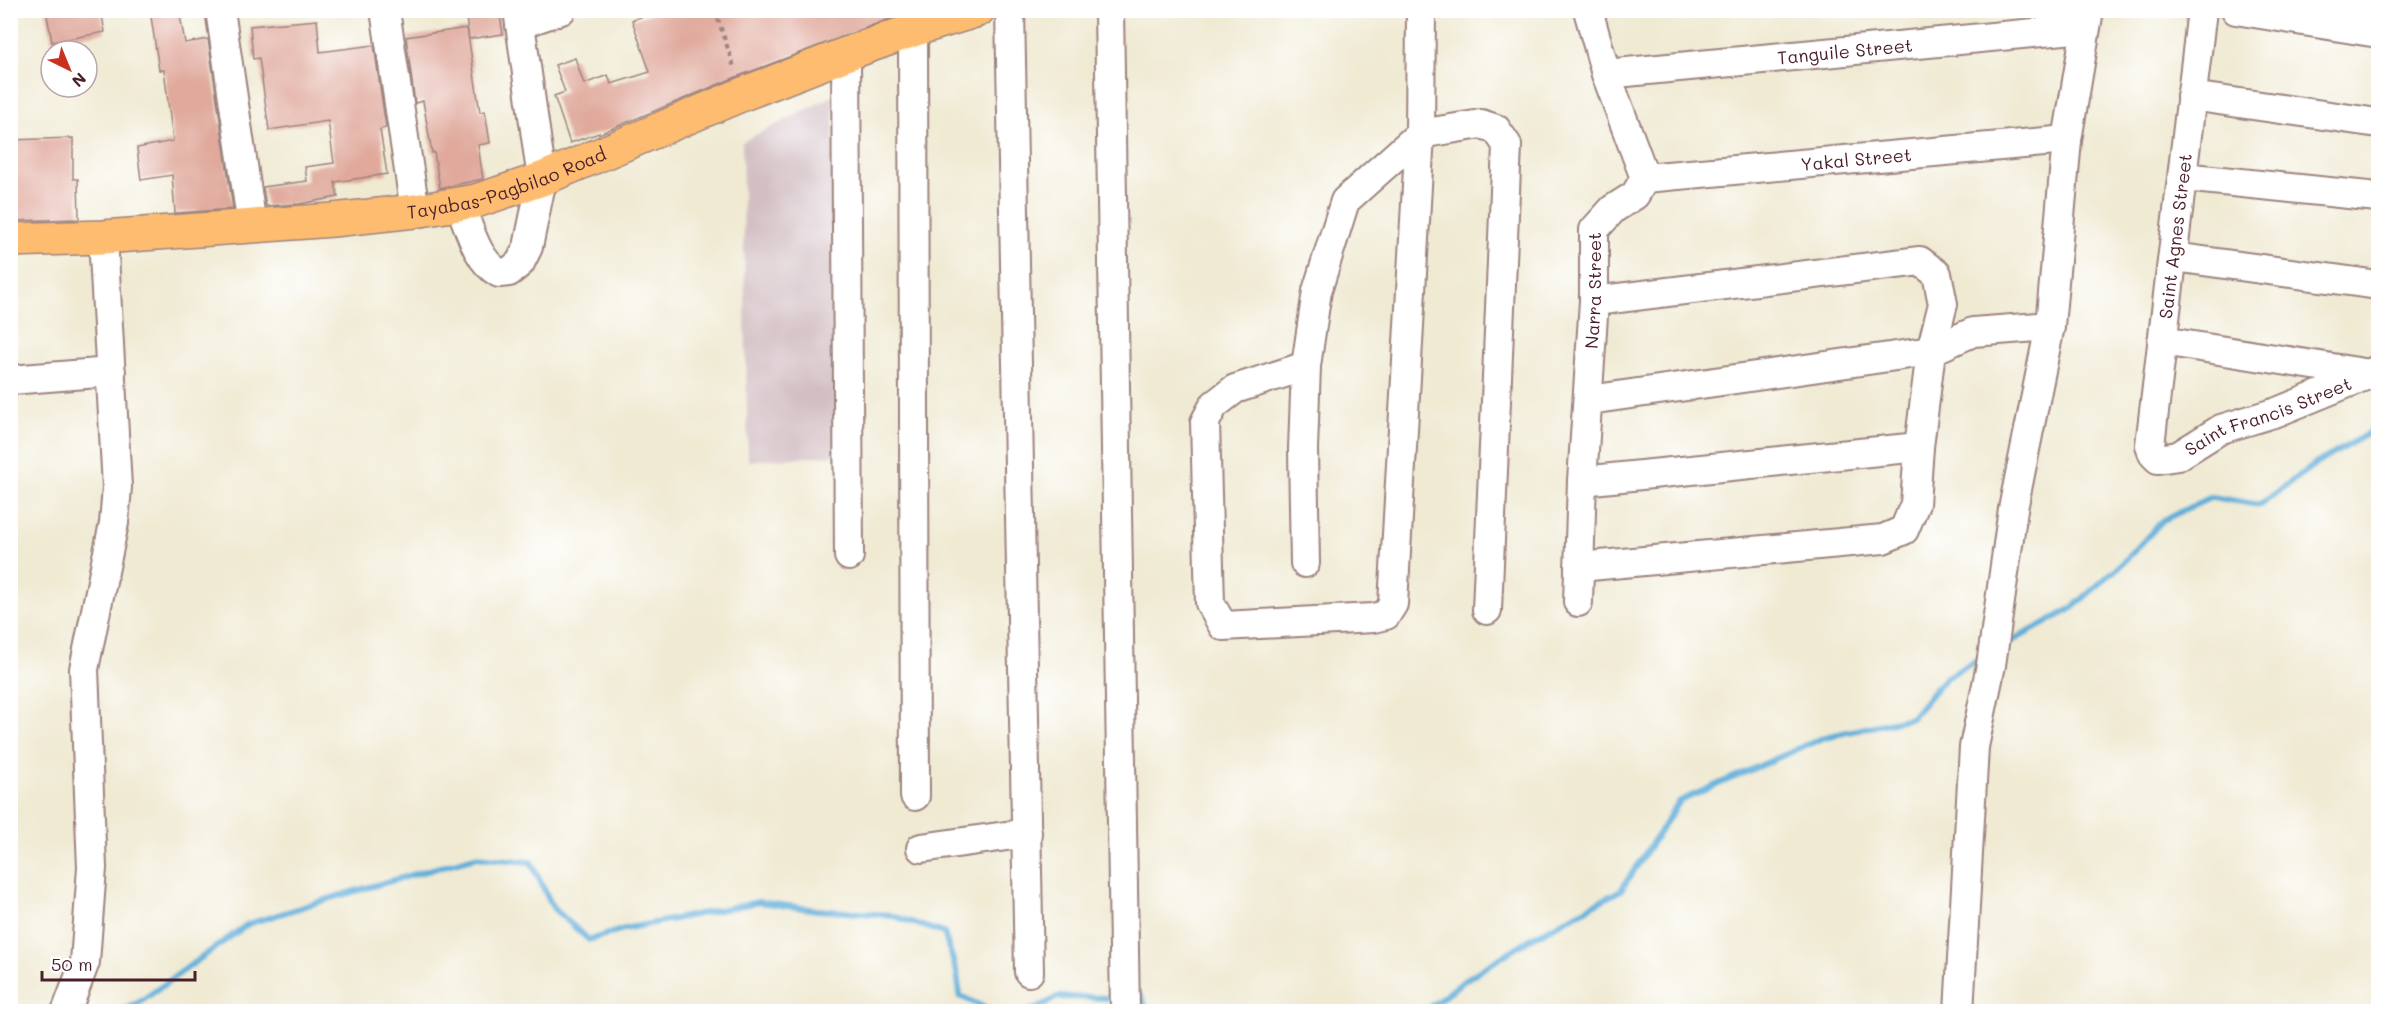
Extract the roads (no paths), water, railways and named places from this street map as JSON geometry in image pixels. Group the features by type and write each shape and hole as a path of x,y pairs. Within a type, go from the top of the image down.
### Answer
{"main road":[{"name":"Tayabas-Pagbilao Road","path":"10,240 103,237 252,226 415,211 476,201 542,179 743,94 846,54 978,10"}],"street":[{"path":"220,10 252,226"},
{"path":"385,10 415,211"},
{"path":"460,204 481,254 491,269 499,273 509,272 520,263 528,247 542,179 519,17 561,10"},
{"path":"1010,10 1029,972"},
{"path":"1109,10 1124,1002"},
{"path":"1306,366 1235,389 1214,405 1205,423 1210,603 1223,626 1373,618 1386,615 1393,604 1420,134 1421,10"},
{"path":"1588,10 1606,74 1645,178"},
{"name":"Saint Agnes Street","path":"2158,459 2153,454 2150,445 2202,10"},
{"path":"2236,10 2379,33"},
{"path":"1959,1011 1974,747 1991,665 2013,509 2050,326 2067,140 2087,19"},
{"name":"Tanguile Street","path":"1606,74 2087,19"},
{"path":"913,30 915,796"},
{"path":"846,54 849,556"},
{"path":"2191,96 2379,123"},
{"path":"1305,562 1303,449 1306,366 1317,291 1346,201 1420,134 1481,124 1496,129 1507,144 1487,610"},
{"name":"Yakal Street","path":"1645,178 2067,140"},
{"path":"2183,177 2379,197"},
{"name":"Narra Street","path":"1578,602 1582,481 1594,301 1594,230 1613,209 1635,195 1645,178"},
{"path":"66,1011 85,962 92,868 84,669 114,523 117,487 103,237"},
{"path":"2174,257 2379,285"},
{"path":"1579,567 1883,539 1904,530 1915,504 1919,447 1931,351 1943,304 1937,274 1920,261 1594,301"},
{"path":"1589,400 1931,351 1973,332 2050,326"},
{"path":"2162,341 2374,371"},
{"name":"Saint Francis Street","path":"2158,459 2178,456 2221,429 2277,412 2374,371"},
{"path":"10,380 111,372"},
{"path":"1582,481 1919,447"},
{"path":"921,848 1027,833"}],"waterway":[{"path":"2001,647 2071,609 2124,562 2163,520 2212,497 2260,505 2315,464 2378,428"},
{"path":"1424,1012 1465,980 1530,939 1621,890 1680,801 1825,737 1911,718 1945,678 1984,656"},
{"path":"120,1012 140,1002 248,924 475,857 531,862 553,908 589,940 624,929 759,902 817,910 890,915 944,933 957,973 960,996 990,1010 1008,1012"},
{"path":"1131,997 1141,996 1148,1012"},
{"path":"1025,1012 1038,1008 1057,997 1118,998"}]}
